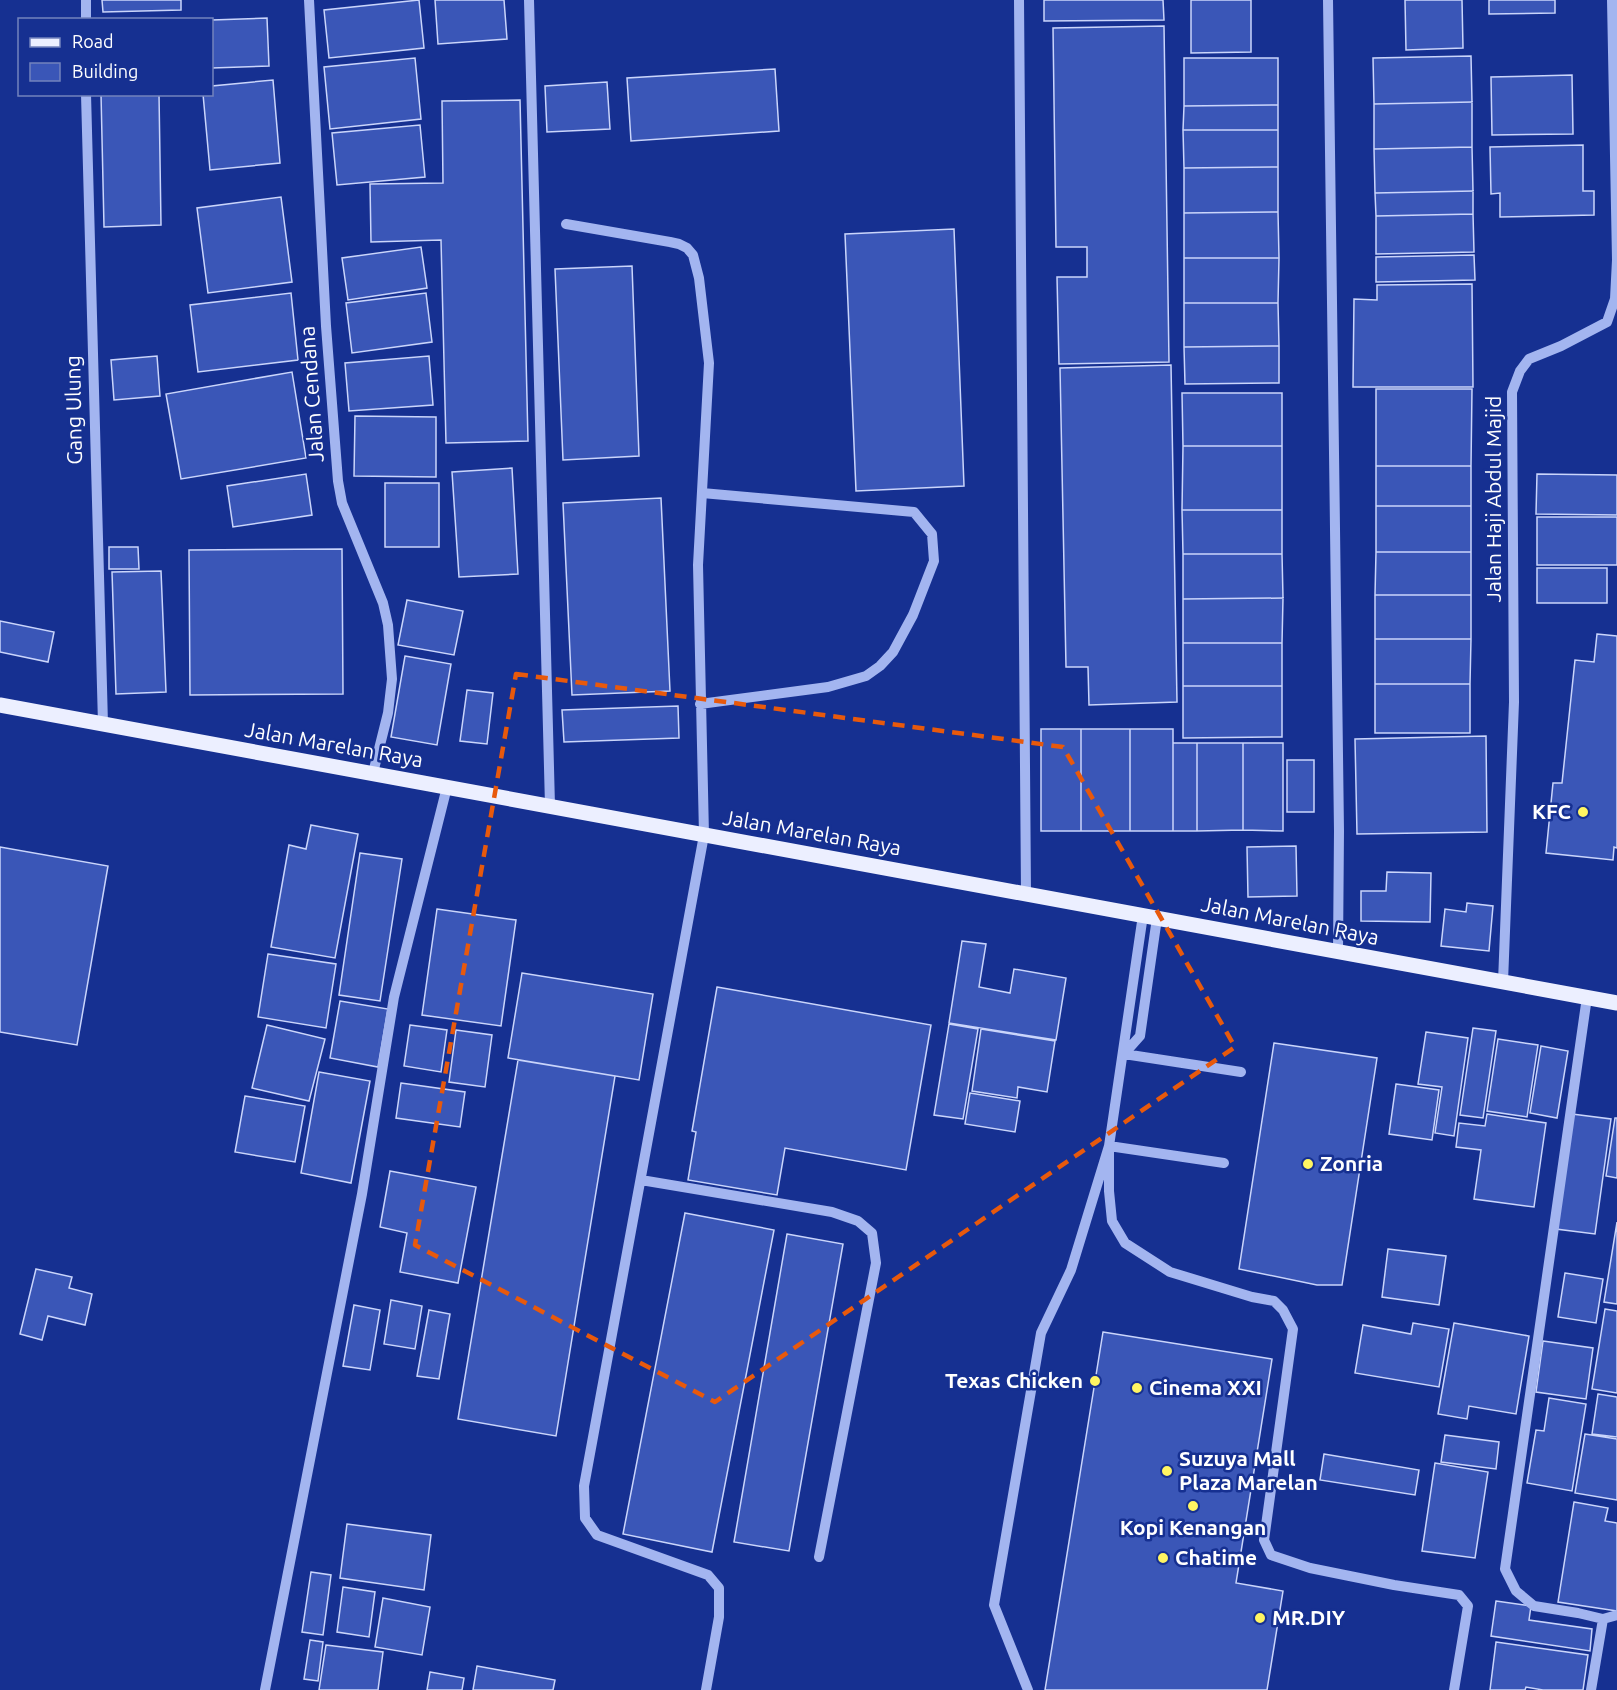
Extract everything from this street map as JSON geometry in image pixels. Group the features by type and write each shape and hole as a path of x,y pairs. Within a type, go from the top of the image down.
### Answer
{"main road":[{"name":"Jalan Marelan Raya","path":"0,705 1617,1003"}],"street":[{"path":"86,0 86,18"},
{"name":"Jalan Cendana","path":"309,0 326,326 338,481 342,503 383,603 388,625 392,680 388,713 373,773"},
{"path":"529,0 550,806"},
{"path":"1019,0 1026,894"},
{"path":"1328,0 1339,831 1338,951"},
{"name":"Jalan Haji Abdul Majid","path":"1503,982 1514,702 1512,392 1520,372 1529,359 1612,324 1617,260 1612,0"},
{"name":"Gang Ulung","path":"86,96 103,724"},
{"path":"566,224 679,244 687,248 693,255 699,279 709,363 698,565 704,835 584,1486 585,1518 597,1535 708,1575 719,1588 719,1617 706,1690"},
{"path":"700,704 828,687 866,676 880,666 893,652 913,615 934,561 932,534 914,512 702,493"},
{"path":"265,1690 362,1194 394,997 447,787"},
{"path":"1028,1690 994,1605 1041,1333 1071,1270 1109,1146 1124,1054 1140,1036 1150,917"},
{"path":"1587,997 1505,1569 1516,1591 1534,1605 1603,1619 1617,1616"},
{"path":"1124,1054 1241,1072"},
{"path":"1109,1146 1224,1163"},
{"path":"1109,1146 1112,1221 1125,1243 1170,1272 1252,1297 1274,1301 1283,1310 1293,1329 1264,1540 1271,1555 1310,1568 1394,1585 1460,1595 1468,1606 1454,1690"},
{"path":"641,1180 832,1212 858,1221 872,1233 876,1263 819,1557"},
{"path":"1591,1690 1603,1619"}],"highlighted area":[{"path":"516,674 1063,747 1235,1047 715,1402 415,1245"}],"building":[{"path":"102,0 181,0 181,10 103,12"},
{"path":"419,0 424,48 329,58 324,10"},
{"path":"435,0 504,0 507,39 438,44"},
{"path":"1044,0 1163,0 1164,20 1044,21"},
{"path":"1191,0 1251,0 1251,52 1191,53"},
{"path":"1405,0 1462,0 1463,48 1406,50"},
{"path":"1489,0 1555,0 1555,13 1489,14"},
{"path":"267,18 269,66 213,68 213,20"},
{"path":"1164,26 1169,362 1059,364 1057,277 1087,277 1087,247 1056,247 1053,28"},
{"path":"1471,56 1472,102 1374,104 1373,58"},
{"path":"415,58 421,119 330,129 324,67"},
{"path":"1184,58 1278,58 1278,105 1184,106"},
{"path":"775,69 779,131 631,141 627,78"},
{"path":"1572,75 1573,134 1492,135 1491,77"},
{"path":"273,80 280,163 210,170 203,96 213,96 213,86"},
{"path":"607,82 610,129 547,132 545,86"},
{"path":"101,96 159,96 161,225 104,227"},
{"path":"520,100 528,441 446,443 441,240 371,242 370,184 443,183 442,101"},
{"path":"1472,102 1472,147 1374,149 1374,104"},
{"path":"1278,105 1278,130 1183,130 1184,106"},
{"path":"420,125 425,177 337,185 332,133"},
{"path":"1183,130 1278,130 1278,167 1184,168"},
{"path":"1583,145 1583,191 1594,191 1594,215 1500,217 1500,193 1491,194 1490,147"},
{"path":"1472,147 1473,191 1375,193 1374,149"},
{"path":"1278,167 1278,212 1184,213 1184,168"},
{"path":"1473,191 1473,214 1376,216 1375,193"},
{"path":"281,197 292,282 208,293 197,208"},
{"path":"1278,212 1279,258 1184,258 1184,213"},
{"path":"1473,214 1474,252 1376,254 1376,216"},
{"path":"954,229 964,486 856,491 845,234"},
{"path":"421,247 427,288 348,300 342,258"},
{"path":"1474,255 1475,280 1376,282 1376,257"},
{"path":"1184,258 1279,258 1278,303 1184,303"},
{"path":"632,266 639,456 563,460 555,269"},
{"path":"1472,284 1473,387 1353,387 1354,299 1377,300 1377,285"},
{"path":"291,293 298,360 198,372 190,305"},
{"path":"426,293 432,342 352,353 346,303"},
{"path":"1184,303 1278,303 1279,346 1184,347"},
{"path":"1279,346 1279,383 1185,384 1184,347"},
{"path":"157,356 160,396 114,400 111,360"},
{"path":"429,356 433,405 349,411 345,363"},
{"path":"1171,365 1177,702 1089,705 1088,667 1066,667 1060,368"},
{"path":"292,372 306,458 181,479 166,394"},
{"path":"1376,389 1472,389 1471,466 1376,466"},
{"path":"1182,393 1282,393 1282,446 1183,446"},
{"path":"355,416 436,417 436,477 354,476"},
{"path":"1183,446 1282,446 1282,510 1182,510"},
{"path":"1376,466 1471,466 1471,506 1376,506"},
{"path":"512,468 518,574 459,577 452,472"},
{"path":"306,474 312,515 233,527 227,486"},
{"path":"1537,474 1617,475 1617,515 1536,514"},
{"path":"385,483 439,483 439,547 385,547"},
{"path":"661,498 670,691 572,695 563,503"},
{"path":"1376,506 1471,506 1471,552 1376,552"},
{"path":"1182,510 1282,510 1282,554 1183,554"},
{"path":"1537,517 1617,517 1617,565 1537,565"},
{"path":"109,547 138,547 139,569 109,569"},
{"path":"342,549 343,694 190,695 189,550"},
{"path":"1376,552 1471,552 1471,595 1375,595"},
{"path":"1183,554 1282,554 1283,598 1183,599"},
{"path":"1537,568 1607,568 1607,603 1537,603"},
{"path":"161,571 166,692 116,694 112,572"},
{"path":"1375,595 1471,595 1471,639 1375,639"},
{"path":"1283,598 1282,643 1183,643 1183,599"},
{"path":"407,600 463,611 454,655 398,645"},
{"path":"0,621 54,632 48,662 0,652"},
{"path":"1597,634 1617,636 1617,848 1614,847 1613,860 1546,853 1553,783 1562,783 1575,660 1594,662"},
{"path":"1375,639 1471,639 1470,684 1375,684"},
{"path":"1183,643 1282,643 1282,686 1183,686"},
{"path":"405,656 451,664 437,745 391,737"},
{"path":"1375,684 1470,684 1470,733 1375,733"},
{"path":"1183,686 1282,686 1282,737 1183,738"},
{"path":"467,690 493,693 487,744 460,741"},
{"path":"678,706 679,738 564,742 562,710"},
{"path":"1041,729 1081,729 1081,831 1041,831"},
{"path":"1081,729 1130,729 1130,831 1081,831"},
{"path":"1130,729 1173,729 1173,831 1130,831"},
{"path":"1486,736 1487,832 1357,834 1355,739"},
{"path":"1173,743 1197,743 1197,831 1173,831"},
{"path":"1197,743 1243,743 1243,830 1197,831"},
{"path":"1243,743 1283,743 1283,831 1243,830"},
{"path":"1287,760 1314,760 1314,812 1287,812"},
{"path":"311,825 358,834 335,958 271,947 289,845 306,849"},
{"path":"1296,846 1297,896 1248,897 1247,847"},
{"path":"0,847 108,866 77,1045 0,1032"},
{"path":"360,853 402,859 380,1001 339,995"},
{"path":"1387,872 1431,873 1430,922 1361,921 1361,891 1386,891"},
{"path":"1467,903 1493,906 1489,951 1441,946 1445,909 1466,912"},
{"path":"437,909 516,920 501,1026 422,1015"},
{"path":"962,941 986,944 979,987 1010,993 1014,969 1066,978 1056,1040 949,1023"},
{"path":"268,954 336,964 326,1028 258,1017"},
{"path":"522,973 653,994 639,1080 508,1058"},
{"path":"717,987 931,1025 906,1170 785,1148 777,1195 688,1180 696,1132 692,1131"},
{"path":"340,1001 388,1009 378,1067 330,1058"},
{"path":"949,1024 978,1029 963,1119 934,1115"},
{"path":"267,1025 325,1039 309,1101 252,1088"},
{"path":"410,1025 447,1030 441,1072 404,1066"},
{"path":"1473,1028 1496,1031 1483,1118 1460,1115"},
{"path":"981,1029 1055,1041 1047,1092 1018,1087 1017,1098 972,1091"},
{"path":"456,1030 492,1035 485,1087 449,1082"},
{"path":"1426,1032 1468,1038 1454,1136 1435,1133 1442,1087 1418,1084"},
{"path":"1498,1039 1538,1045 1527,1117 1487,1111"},
{"name":"Zonria","path":"1274,1043 1377,1058 1342,1285 1317,1285 1239,1269"},
{"path":"1541,1046 1568,1051 1557,1118 1530,1113"},
{"path":"518,1060 615,1076 556,1436 458,1419"},
{"path":"319,1072 370,1081 351,1183 301,1173"},
{"path":"401,1083 465,1092 460,1127 396,1118"},
{"path":"1396,1084 1439,1090 1432,1140 1389,1134"},
{"path":"970,1093 1020,1101 1015,1132 965,1124"},
{"path":"245,1096 305,1106 295,1162 235,1152"},
{"path":"1487,1114 1546,1123 1534,1207 1474,1199 1481,1150 1456,1147 1459,1123 1485,1126"},
{"path":"1572,1114 1611,1119 1595,1234 1556,1229"},
{"path":"1615,1118 1617,1118 1617,1178 1606,1176"},
{"path":"390,1171 476,1187 458,1283 400,1272 407,1233 380,1227"},
{"path":"685,1213 774,1230 712,1552 623,1534"},
{"path":"1617,1222 1617,1304 1604,1302"},
{"path":"787,1234 843,1244 789,1551 734,1542"},
{"path":"1388,1249 1446,1256 1439,1305 1382,1297"},
{"path":"36,1269 72,1277 69,1288 92,1294 85,1325 48,1316 42,1340 20,1334"},
{"path":"1565,1273 1603,1279 1596,1323 1558,1317"},
{"path":"391,1300 422,1306 415,1349 384,1344"},
{"path":"354,1305 380,1310 370,1370 343,1366"},
{"path":"1605,1309 1617,1311 1617,1393 1592,1389"},
{"path":"429,1310 450,1314 439,1379 417,1376"},
{"path":"1413,1323 1449,1329 1439,1387 1355,1373 1363,1325 1411,1334"},
{"path":"1454,1323 1529,1336 1516,1414 1469,1406 1467,1419 1438,1414"},
{"name":"Suzuya Mall Plaza Marelan","path":"1103,1332 1272,1359 1236,1583 1283,1591 1267,1690 1045,1690"},
{"path":"1543,1341 1593,1348 1586,1399 1536,1392"},
{"path":"1598,1394 1617,1397 1617,1437 1592,1434"},
{"path":"1549,1398 1586,1404 1572,1491 1527,1483 1536,1430 1544,1431"},
{"path":"1585,1434 1617,1439 1617,1500 1575,1493"},
{"path":"1445,1435 1499,1442 1496,1469 1441,1462"},
{"path":"1324,1454 1419,1470 1415,1495 1320,1480"},
{"path":"1435,1463 1488,1472 1475,1558 1422,1551"},
{"path":"1574,1502 1608,1508 1605,1521 1617,1523 1617,1611 1558,1602"},
{"path":"347,1524 431,1535 424,1590 340,1578"},
{"path":"311,1572 331,1575 323,1635 302,1632"},
{"path":"343,1587 375,1592 369,1637 337,1632"},
{"path":"383,1598 430,1607 422,1655 375,1647"},
{"path":"1496,1601 1531,1606 1529,1620 1592,1629 1590,1651 1491,1636"},
{"path":"310,1640 323,1642 318,1681 304,1679"},
{"path":"1496,1642 1588,1655 1583,1690 1543,1690 1526,1687 1525,1690 1490,1690"},
{"path":"326,1645 383,1652 378,1690 319,1690"},
{"path":"477,1666 555,1680 553,1690 473,1690"},
{"path":"430,1672 464,1678 462,1690 427,1690"}],"place":[{"name":"KFC","path":"1583,812"},
{"name":"Zonria","path":"1308,1164"},
{"name":"Texas Chicken","path":"1095,1381"},
{"name":"Cinema XXI","path":"1137,1388"},
{"name":"Suzuya Mall Plaza Marelan","path":"1167,1471"},
{"name":"Kopi Kenangan","path":"1193,1506"},
{"name":"Chatime","path":"1163,1558"},
{"name":"MR.DIY","path":"1260,1618"}]}
